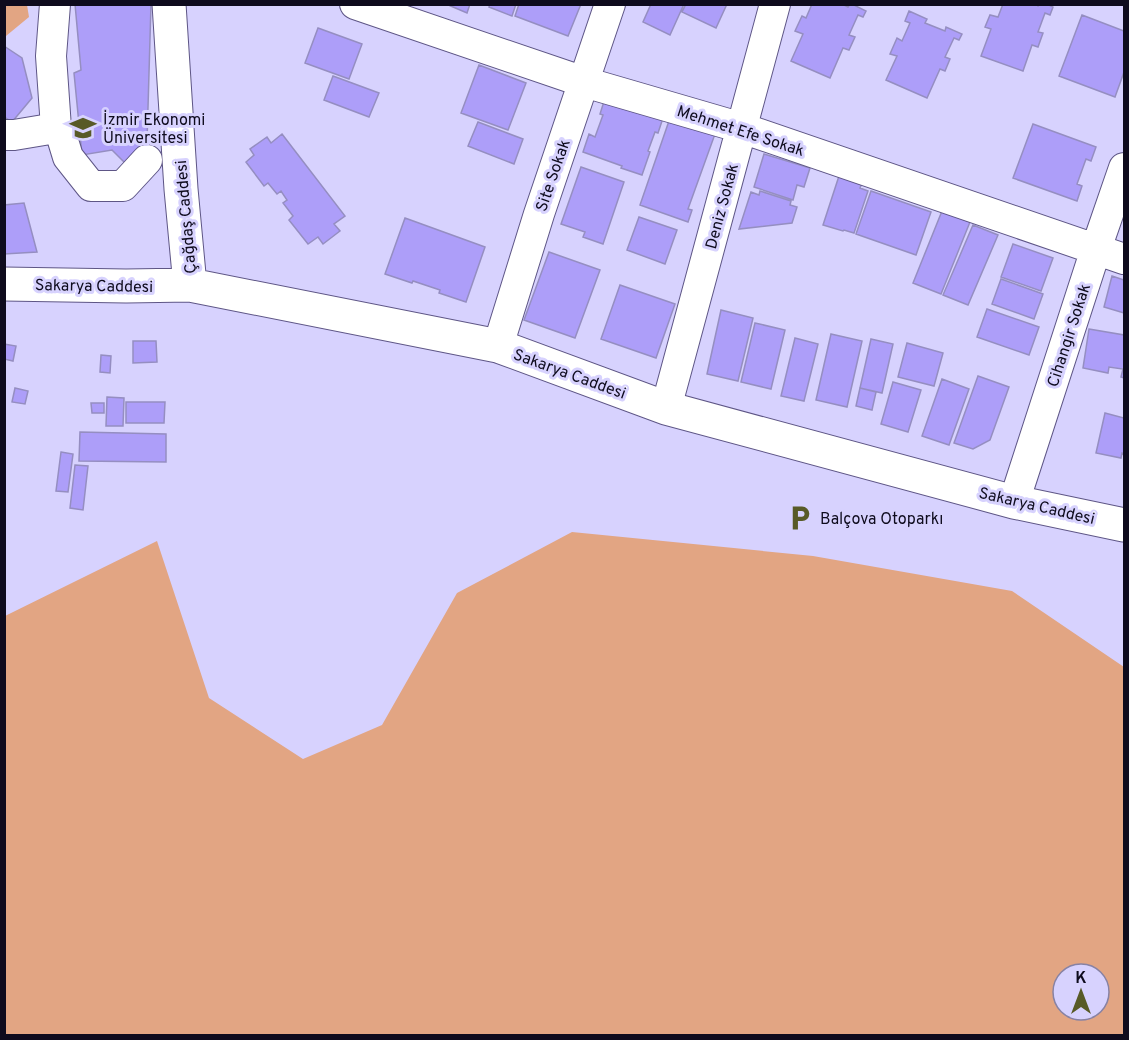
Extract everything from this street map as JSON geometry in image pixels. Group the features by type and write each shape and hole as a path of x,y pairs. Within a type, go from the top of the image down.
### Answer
{"main road":[{"name":"Çağdaş Caddesi","path":"169,4 190,285"},
{"name":"Sakarya Caddesi","path":"4,284 190,285 498,346 666,408 1014,502 1125,525"}],"street":[{"path":"55,4 51,56 56,128 61,134 68,157 91,186 123,186 147,160"},
{"name":"Site Sokak","path":"498,346 539,214 610,4"},
{"name":"Deniz Sokak","path":"666,408 776,4"},
{"name":"Mehmet Efe Sokak","path":"359,5 584,82 742,128 1125,259"},
{"path":"4,135 56,128"},
{"name":"Cihangir Sokak","path":"1014,502 1096,249 1125,168"}],"shaded area":[{"path":"5,4 27,5 29,17 6,36 5,35"},
{"path":"572,532 813,556 1012,591 1124,667 1124,1035 5,1035 5,616 157,541 209,698 303,759 382,725 457,593"}],"building":[{"path":"75,4 151,4 147,142 125,163 112,150 82,155 74,73 81,70"},
{"path":"446,4 470,4 467,13"},
{"path":"490,4 516,4 512,16 489,7"},
{"path":"519,4 581,4 568,36 515,16"},
{"path":"651,4 684,4 670,35 643,22"},
{"path":"686,4 727,4 716,28 682,12"},
{"path":"812,4 842,4 848,7 852,4 866,11 863,17 858,15 849,35 855,37 849,50 843,48 830,78 791,61 803,34 795,31 802,16 806,18"},
{"path":"1003,4 1035,4 1038,6 1047,4 1053,7 1050,15 1045,13 1038,32 1043,33 1038,47 1032,45 1023,71 981,56 991,29 985,27 990,15 998,17"},
{"path":"909,11 927,19 925,23 945,31 946,27 962,34 959,40 954,38 945,57 950,59 945,71 940,69 927,98 886,80 897,56 890,54 897,38 902,41 910,23 905,21"},
{"path":"1082,15 1124,31 1124,72 1115,97 1059,76"},
{"path":"318,28 362,44 349,79 305,63"},
{"path":"4,46 22,58 32,98 12,122 4,117"},
{"path":"479,65 526,83 508,130 461,113"},
{"path":"333,76 379,93 369,117 324,100"},
{"path":"606,95 664,115 658,133 655,132 648,151 650,152 642,175 583,152 589,134 595,137 603,115 600,114"},
{"path":"670,118 715,134 688,209 692,210 688,222 640,205"},
{"path":"478,122 523,139 514,164 468,146"},
{"path":"1033,124 1096,147 1091,161 1086,159 1077,184 1082,186 1077,201 1013,178"},
{"path":"282,134 345,216 334,224 340,231 323,244 318,237 308,244 289,220 293,216 283,203 287,200 281,191 277,194 268,183 264,186 246,162 254,155 250,149 267,137 271,143"},
{"path":"764,154 810,168 804,187 797,185 793,200 754,187"},
{"path":"581,167 624,182 603,244 583,237 585,232 561,224"},
{"path":"839,176 862,183 860,188 868,191 854,233 823,225"},
{"path":"760,191 791,201 790,205 797,207 792,223 739,229 751,192 759,195"},
{"path":"871,191 931,212 916,255 856,234"},
{"path":"24,203 37,252 4,254 4,205"},
{"path":"942,211 970,222 941,294 913,283"},
{"path":"639,217 677,230 665,264 627,250"},
{"path":"405,218 485,247 466,302 439,293 440,290 385,274"},
{"path":"973,225 998,235 968,305 943,295"},
{"path":"1013,244 1053,258 1041,291 1001,277"},
{"path":"549,252 600,270 575,338 524,320"},
{"path":"1112,276 1124,280 1124,313 1104,307"},
{"path":"1001,279 1043,294 1034,319 992,304"},
{"path":"620,285 675,304 656,358 601,339"},
{"path":"987,309 1039,327 1029,355 977,337"},
{"path":"721,310 753,318 738,381 707,374"},
{"path":"755,323 785,330 771,389 741,382"},
{"path":"1089,329 1124,335 1124,378 1121,377 1123,369 1109,367 1108,373 1083,368"},
{"path":"831,334 862,341 847,407 816,400"},
{"path":"795,338 818,344 804,401 781,396"},
{"path":"871,339 893,344 882,393 860,388"},
{"path":"133,341 156,341 157,362 133,363"},
{"path":"907,343 943,353 934,386 898,377"},
{"path":"4,344 16,346 13,361 4,359"},
{"path":"101,355 111,356 110,373 100,372"},
{"path":"978,376 1009,387 990,440 973,449 954,443"},
{"path":"942,379 969,389 949,445 922,436"},
{"path":"893,382 921,390 908,432 881,424"},
{"path":"15,388 28,391 25,404 12,402"},
{"path":"860,388 876,392 872,410 856,406"},
{"path":"107,397 124,398 123,426 106,426"},
{"path":"126,402 165,402 164,423 126,423"},
{"path":"91,403 104,403 104,413 92,413"},
{"path":"1105,413 1124,418 1124,454 1122,453 1121,458 1096,453"},
{"path":"80,432 166,434 166,462 79,461"},
{"path":"61,452 73,454 68,492 56,491"},
{"path":"75,465 88,466 83,510 70,508"}],"place":[{"name":"İzmir Ekonomi Üniversitesi","path":"83,128"},
{"name":"Balçova Otoparkı","path":"800,518"}]}
